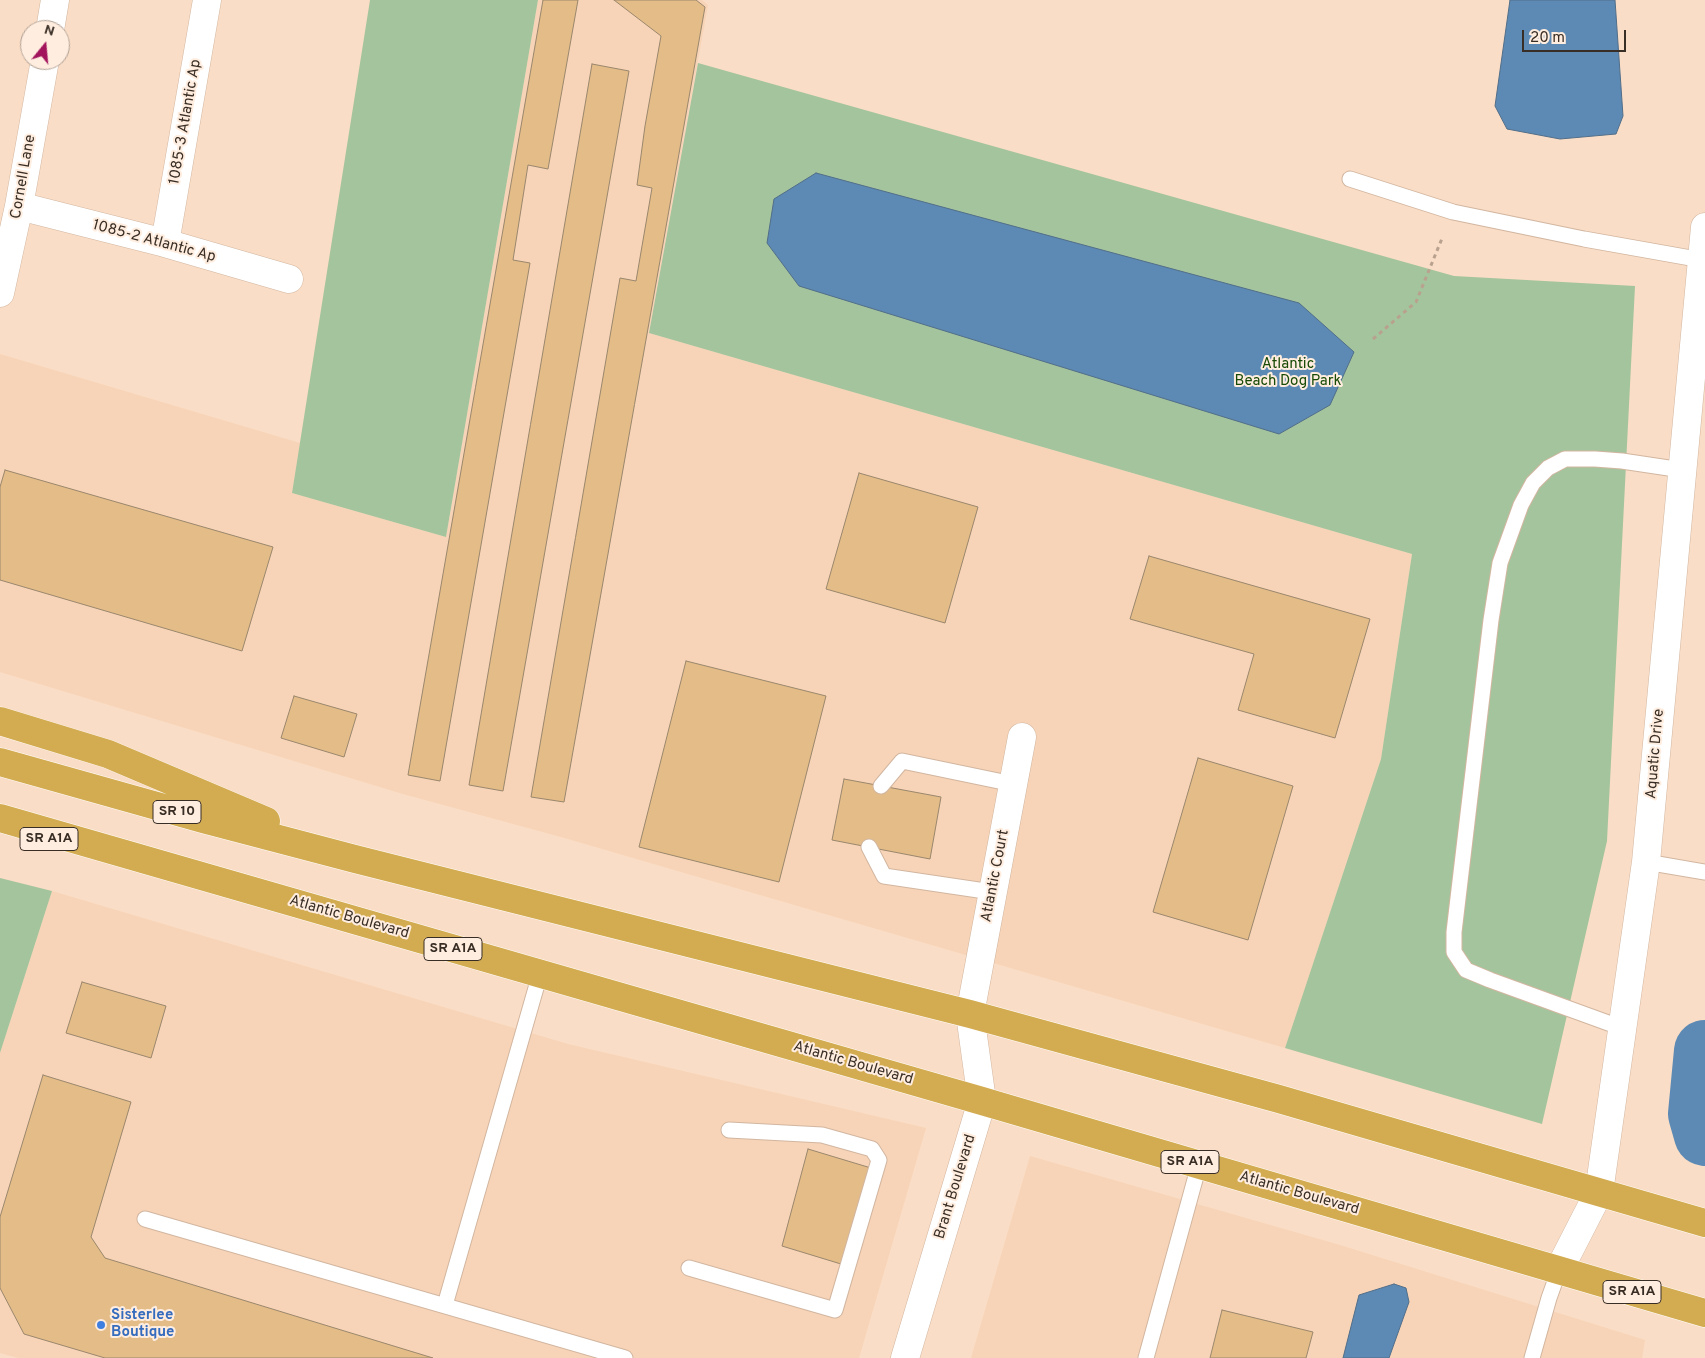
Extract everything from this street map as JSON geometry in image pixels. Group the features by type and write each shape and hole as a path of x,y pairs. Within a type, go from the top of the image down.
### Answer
{"highway":[{"path":"0,721 108,754 355,859 970,1014 1278,1099 1705,1223"},
{"name":"SR 10","path":"0,762 355,859"},
{"name":"Atlantic Boulevard","path":"0,818 982,1101 1705,1313"},
{"name":"SR A1A","path":"0,832 99,846"}],"street":[{"path":"52,20 55,0"},
{"name":"1085-3 Atlantic Ap","path":"165,243 207,0"},
{"name":"Cornell Lane","path":"0,293 19,206 43,70"},
{"name":"1085-2 Atlantic Ap","path":"19,206 165,243 289,279"},
{"name":"Aquatic Drive","path":"1559,1270 1599,1192 1646,862 1705,226"},
{"name":"Atlantic Court","path":"970,1014 1022,737"},
{"name":"Brant Boulevard","path":"905,1358 982,1101 970,1014"}],"lane":[{"path":"1350,179 1453,212 1584,239 1702,260"},
{"path":"1622,1028 1466,970 1454,952 1454,932 1491,620 1500,563 1520,505 1533,483 1548,468 1566,459 1622,461 1682,470"},
{"path":"881,786 902,761 1013,784"},
{"path":"869,847 884,876 992,892"},
{"path":"1646,862 1705,872"},
{"path":"445,1306 540,974"},
{"path":"689,1268 835,1310 880,1160 872,1149 822,1135 729,1130"},
{"path":"1146,1358 1199,1165"},
{"path":"145,1219 624,1358"},
{"path":"1532,1358 1559,1270"}],"path":[{"path":"1373,339 1416,302 1453,212"}],"shaded area":[{"path":"538,0 702,0 708,5 649,333 1412,554 1381,759 1285,1048 561,837 403,794 0,672 0,354 300,443 292,493 446,537"},
{"path":"52,891 568,1044 926,1128 859,1358 18,1358 0,1353 0,1053"},
{"path":"1030,1156 1340,1245 1645,1340 1642,1358 971,1358"}],"green space":[{"path":"370,0 538,0 446,537 292,493"},
{"name":"Atlantic Beach Dog Park","path":"698,63 1454,276 1635,286 1607,841 1542,1124 1285,1048 1381,759 1412,554 649,333"},
{"path":"0,878 52,891 0,1053"}],"water":[{"path":"1510,0 1615,0 1623,116 1616,134 1560,139 1507,129 1495,106"},
{"path":"816,173 1299,303 1354,352 1330,405 1279,434 799,286 767,243 774,199"},
{"path":"1394,1284 1406,1288 1409,1302 1389,1358 1343,1358 1359,1295"}],"building":[{"path":"543,0 578,0 548,169 528,165 513,260 530,263 440,781 408,775"},
{"path":"614,0 696,0 705,7 564,802 531,797 620,278 636,281 652,188 637,185 661,36"},
{"path":"592,64 629,71 503,791 469,785"},
{"path":"5,470 273,547 242,651 0,580 0,487"},
{"path":"859,473 978,507 945,623 826,589"},
{"path":"1149,556 1370,619 1335,738 1238,710 1254,654 1130,619"},
{"path":"686,661 826,696 779,882 639,847"},
{"path":"294,696 357,714 344,757 281,738"},
{"path":"1198,758 1293,786 1248,940 1153,912"},
{"path":"844,779 941,797 930,859 832,840"},
{"path":"82,982 166,1006 151,1058 66,1033"},
{"path":"43,1075 131,1102 91,1237 105,1258 433,1358 105,1358 24,1334 0,1288 0,1217"},
{"path":"808,1149 871,1168 841,1264 782,1246"},
{"path":"1222,1310 1313,1332 1306,1358 1210,1358"}],"waterway":[{"path":"1705,1051 1699,1114 1705,1135"}],"place":[{"name":"Sisterlee Boutique","path":"101,1325"}]}
